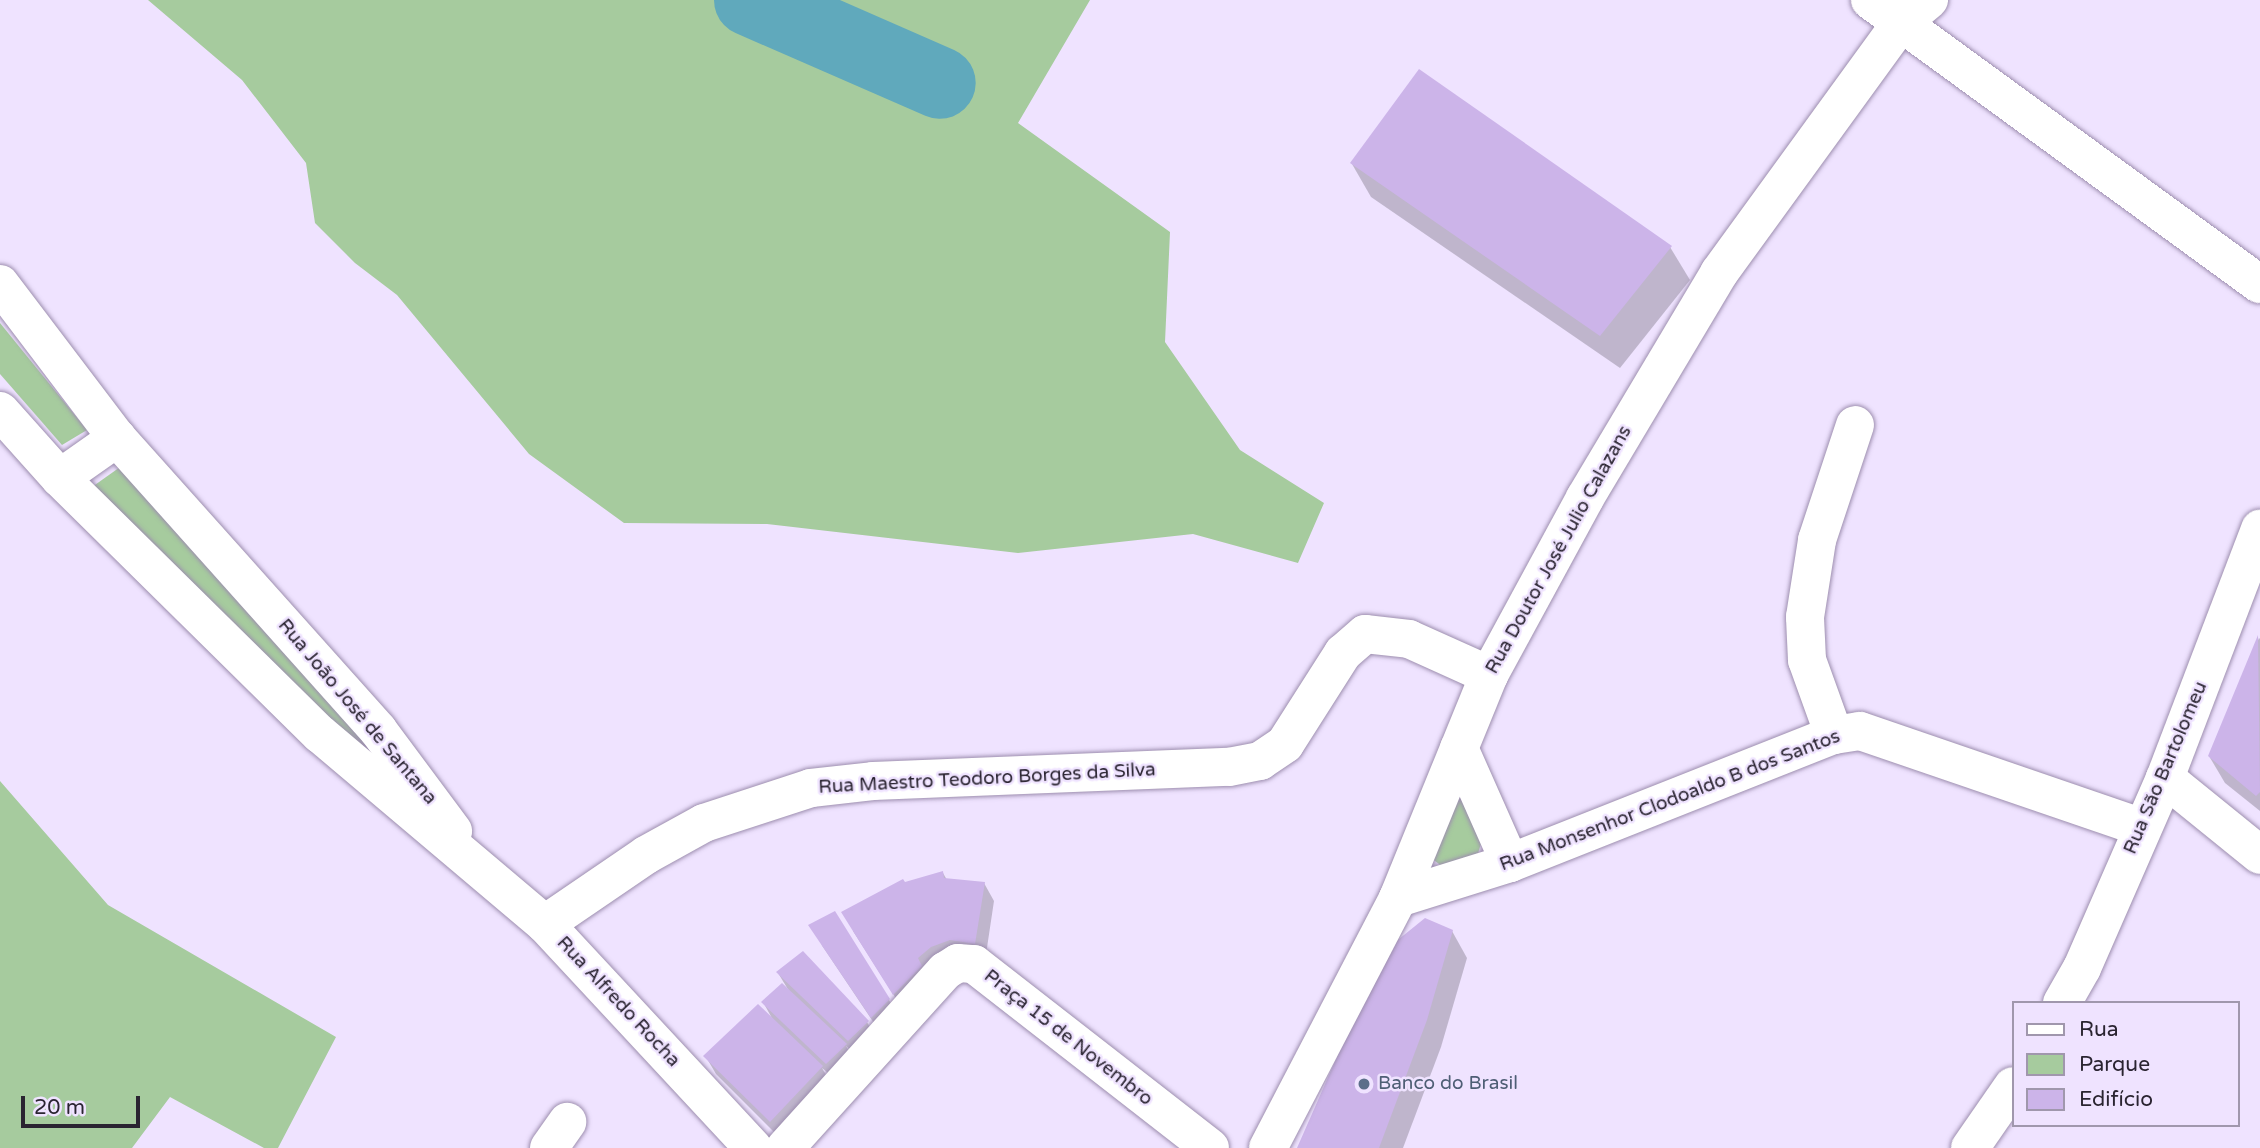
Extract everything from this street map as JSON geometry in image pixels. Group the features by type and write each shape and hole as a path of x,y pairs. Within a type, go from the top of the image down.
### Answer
{"street":[{"path":"1870,0 2260,284"},
{"name":"Rua Doutor José Julio Calazans","path":"1268,1148 1398,898 1489,675 1585,498 1719,273 1900,24 1929,0"},
{"name":"Rua João José de Santana","path":"0,284 117,438 378,730 433,799 474,865"},
{"name":"Rua João José de Santana","path":"0,411 60,478 320,734 474,865"},
{"path":"1834,735 1807,660 1805,617 1817,540 1855,425"},
{"path":"60,478 117,438"},
{"name":"Rua São Bartolomeu","path":"2063,1001 2082,968 2141,827 2165,778 2260,529"},
{"name":"Rua Maestro Teodoro Borges da Silva","path":"545,924 646,855 704,823 811,788 886,780 1230,767 1260,761 1285,744 1302,723 1333,668 1359,637 1396,635 1489,675"},
{"name":"Rua Monsenhor Clodoaldo B dos Santos","path":"1398,898 1510,863 1834,735 1860,731 2141,827"},
{"path":"1459,748 1510,863"},
{"path":"2165,778 2260,855"},
{"name":"Rua Alfredo Rocha","path":"474,865 545,924 753,1148"},
{"name":"Praça 15 de Novembro","path":"786,1148 945,971 958,963 974,964 1209,1148"},
{"path":"1970,1148 2011,1089"}],"green space":[{"path":"148,0 1090,0 1018,123 1170,232 1165,342 1240,450 1324,503 1298,563 1193,534 1018,553 767,524 624,523 529,454 397,295 355,263 315,223 306,163 242,80"},
{"path":"0,323 87,430 62,445 0,374"},
{"path":"123,465 378,751 365,756 92,487"},
{"path":"0,781 108,905 336,1037 278,1148 264,1148 170,1097 132,1148 0,1148"},
{"path":"1465,798 1482,840 1477,857 1443,867 1431,858 1454,800"}],"building":[{"path":"1419,69 1672,246 1600,336 1350,163"},
{"path":"2258,635 2260,792 2256,796 2208,756"},
{"path":"943,871 944,878 985,882 975,944 950,940 931,947 918,958 922,966 893,995 841,912 903,879 905,882"},
{"path":"835,911 890,999 871,1018 808,925"},
{"name":"Banco do Brasil","path":"1425,918 1453,930 1427,1020 1379,1148 1297,1148 1383,952"},
{"path":"803,951 869,1021 848,1041 776,972"},
{"path":"782,983 847,1044 826,1064 761,1002"},
{"path":"758,1004 823,1066 770,1122 703,1056"}],"waterway":[{"path":"750,0 940,83"}],"place":[{"name":"Banco do Brasil","path":"1364,1084"}]}
